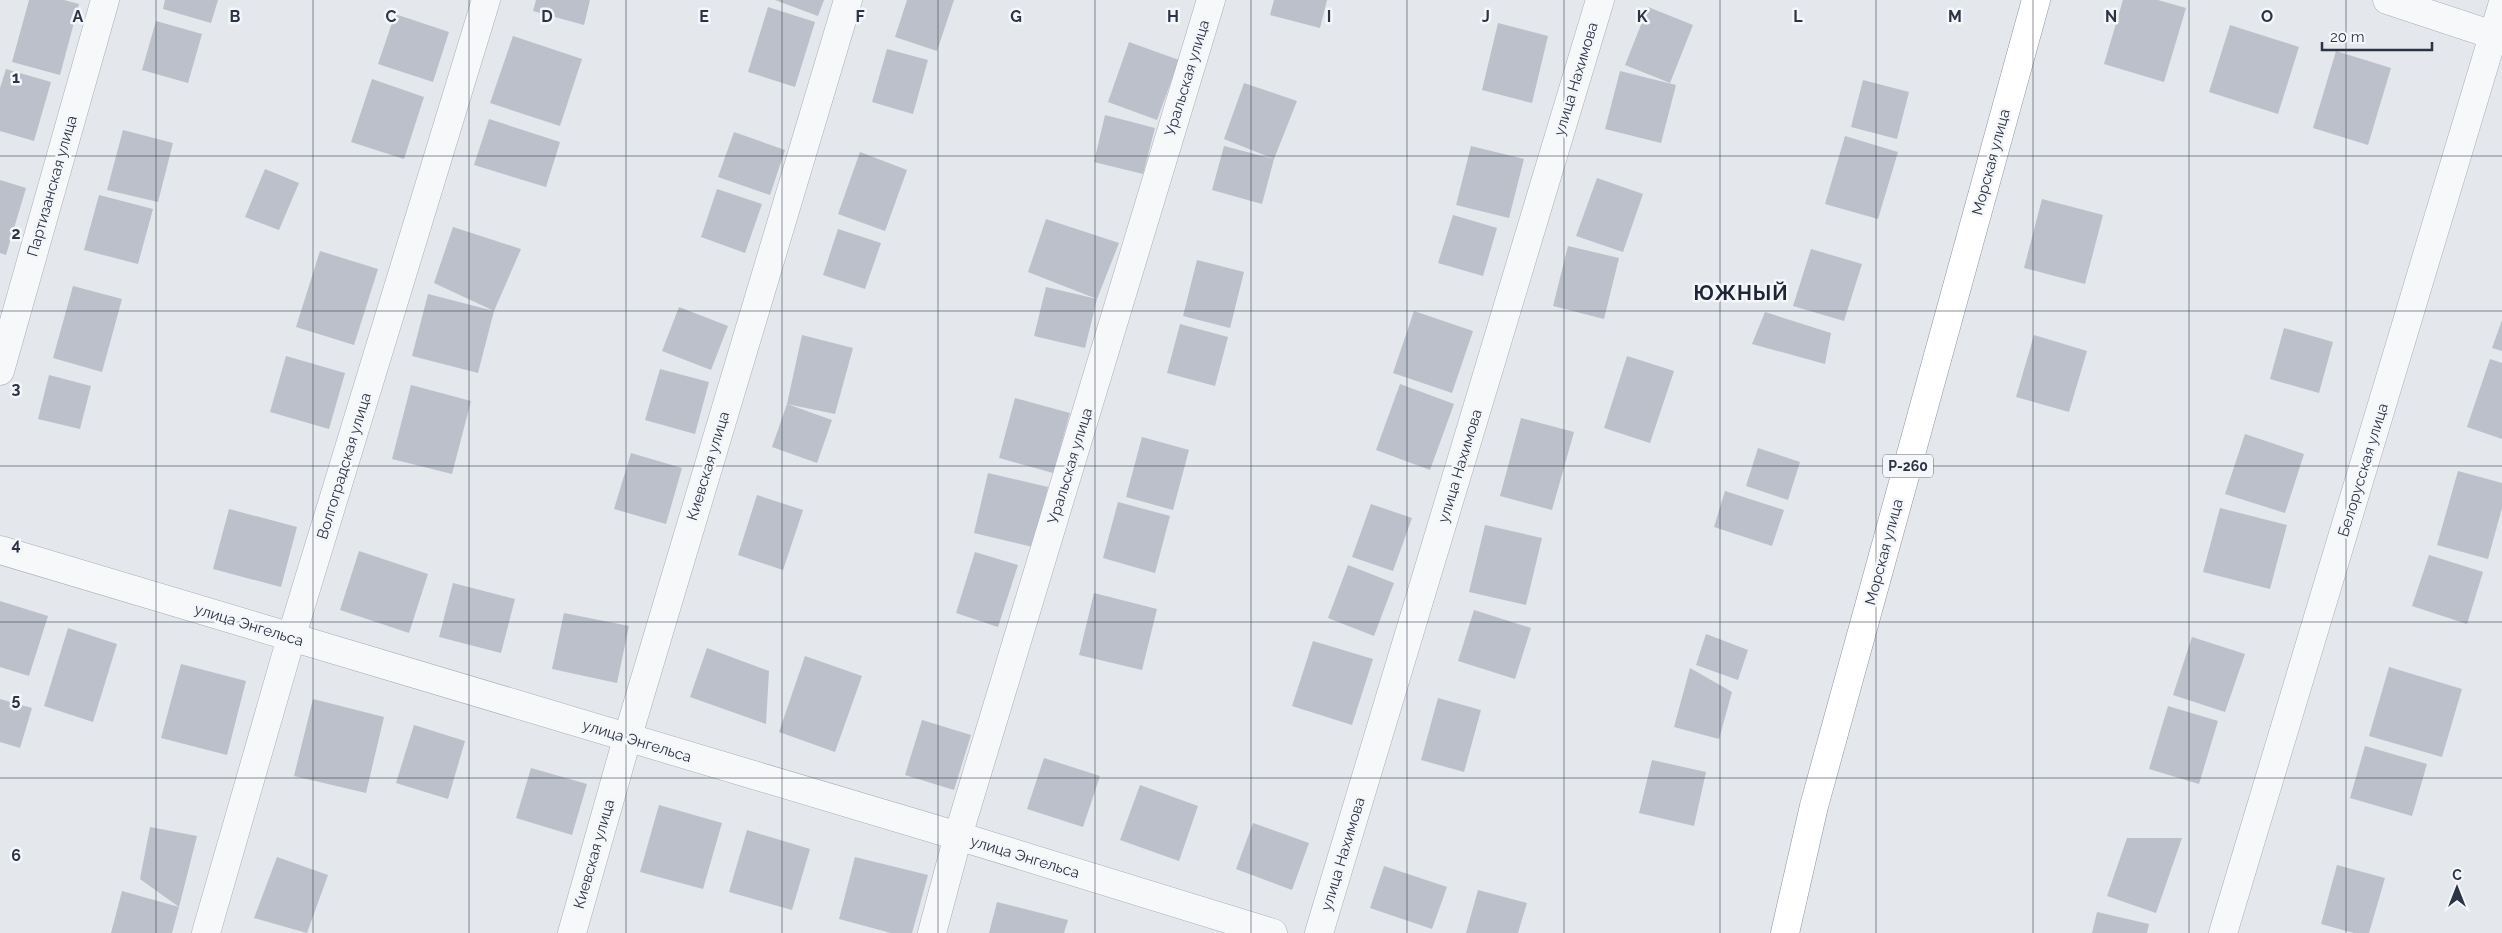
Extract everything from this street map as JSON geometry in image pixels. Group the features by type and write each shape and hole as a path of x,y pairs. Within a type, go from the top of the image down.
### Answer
{"highway":[{"name":"Морская улица","path":"1785,933 1814,806 2036,0"}],"street":[{"name":"Партизанская улица","path":"0,371 105,0"},
{"name":"Волгоградская улица","path":"206,933 291,638 486,0"},
{"name":"Киевская улица","path":"572,933 627,738 848,0"},
{"name":"Уральская улица","path":"932,933 958,836 1211,0"},
{"name":"улица Нахимова","path":"1319,933 1600,0"},
{"path":"2387,0 2498,37"},
{"name":"Белорусская улица","path":"2223,933 2498,37 2502,6"},
{"name":"улица Энгельса","path":"0,550 958,836 1273,933"}],"building":[{"path":"29,0 64,0 79,4 60,75 12,62"},
{"path":"165,0 218,0 211,23 163,9"},
{"path":"536,0 590,0 584,25 533,11"},
{"path":"775,0 824,0 818,16"},
{"path":"907,0 954,0 937,51 895,37"},
{"path":"1274,0 1327,0 1320,28 1270,15"},
{"path":"2123,0 2158,0 2186,8 2164,82 2104,64"},
{"path":"768,7 815,22 795,87 748,72"},
{"path":"1648,7 1693,25 1670,83 1625,65"},
{"path":"395,14 449,32 433,82 378,64"},
{"path":"156,21 202,34 188,83 142,70"},
{"path":"1498,23 1548,36 1532,103 1482,90"},
{"path":"2230,25 2299,47 2278,114 2209,92"},
{"path":"513,36 582,59 560,126 490,103"},
{"path":"1129,42 1179,60 1157,120 1108,102"},
{"path":"887,49 928,60 913,114 872,102"},
{"path":"2336,51 2391,68 2368,145 2313,128"},
{"path":"6,69 51,82 34,141 0,131 0,88"},
{"path":"1620,71 1676,85 1661,143 1605,129"},
{"path":"372,79 424,97 404,159 351,142"},
{"path":"1863,80 1909,92 1897,139 1851,127"},
{"path":"1244,83 1297,101 1274,159 1224,139"},
{"path":"1105,115 1155,128 1143,174 1094,162"},
{"path":"489,119 560,142 546,187 474,165"},
{"path":"123,130 173,143 158,202 107,190"},
{"path":"734,132 785,150 770,195 718,177"},
{"path":"1845,136 1898,152 1878,219 1825,204"},
{"path":"1224,146 1274,159 1262,204 1212,190"},
{"path":"1471,146 1524,159 1509,218 1456,205"},
{"path":"860,152 907,170 885,231 838,214"},
{"path":"265,169 299,183 279,230 245,217"},
{"path":"1597,178 1643,194 1623,252 1576,236"},
{"path":"0,180 26,188 6,255 0,253"},
{"path":"717,189 762,204 745,253 701,237"},
{"path":"99,195 153,209 138,264 84,250"},
{"path":"2042,199 2103,215 2085,284 2024,268"},
{"path":"1453,215 1497,228 1483,276 1438,263"},
{"path":"1046,219 1119,243 1097,299 1028,272"},
{"path":"453,227 521,249 494,311 434,283"},
{"path":"838,229 881,243 865,289 823,275"},
{"path":"1568,246 1619,258 1604,319 1553,306"},
{"path":"1811,249 1862,264 1844,321 1793,306"},
{"path":"320,251 378,269 354,345 296,327"},
{"path":"1197,260 1244,272 1230,328 1183,316"},
{"path":"73,286 122,299 102,372 53,358"},
{"path":"1046,287 1097,299 1085,348 1034,336"},
{"path":"428,294 494,311 478,373 412,356"},
{"path":"679,307 728,326 711,370 662,351"},
{"path":"1414,311 1473,331 1452,393 1393,373"},
{"path":"1765,312 1831,333 1825,364 1752,344"},
{"path":"2502,320 2502,351 2492,348"},
{"path":"1180,324 1228,337 1215,386 1167,373"},
{"path":"2284,328 2333,342 2319,393 2270,379"},
{"path":"802,335 853,348 835,414 787,404"},
{"path":"2034,335 2087,351 2069,412 2016,397"},
{"path":"286,356 345,373 329,429 270,412"},
{"path":"1627,356 1674,371 1650,443 1604,428"},
{"path":"2490,359 2502,363 2502,439 2467,427"},
{"path":"660,369 709,382 695,434 645,420"},
{"path":"49,375 91,386 80,429 38,419"},
{"path":"1400,384 1454,404 1430,470 1376,450"},
{"path":"411,385 471,401 452,474 392,459"},
{"path":"1015,398 1070,413 1053,473 999,458"},
{"path":"787,404 832,420 817,463 772,447"},
{"path":"1521,418 1574,432 1552,510 1500,496"},
{"path":"2245,434 2304,454 2285,513 2225,494"},
{"path":"1142,437 1189,450 1173,510 1126,497"},
{"path":"1758,448 1800,462 1788,500 1746,486"},
{"path":"631,453 682,468 666,524 614,509"},
{"path":"2458,471 2502,483 2502,508 2488,559 2437,545"},
{"path":"988,473 1048,487 1033,547 974,533"},
{"path":"1725,491 1784,510 1772,546 1714,527"},
{"path":"757,495 803,510 783,570 738,555"},
{"path":"1118,502 1170,516 1155,573 1103,558"},
{"path":"1371,504 1412,518 1393,571 1352,557"},
{"path":"2220,508 2287,525 2270,589 2203,572"},
{"path":"229,509 297,527 281,587 213,569"},
{"path":"1485,525 1542,538 1526,605 1469,592"},
{"path":"359,551 428,574 409,633 340,610"},
{"path":"975,552 1018,565 998,627 956,613"},
{"path":"2429,555 2483,572 2467,624 2412,606"},
{"path":"1348,565 1394,583 1374,636 1328,618"},
{"path":"453,583 515,599 501,653 439,637"},
{"path":"1094,593 1157,609 1142,670 1079,655"},
{"path":"0,601 48,616 29,676 0,667"},
{"path":"1474,610 1531,628 1515,679 1458,661"},
{"path":"564,613 629,626 617,683 552,669"},
{"path":"68,628 117,644 93,722 44,706"},
{"path":"1706,634 1748,650 1738,680 1696,665"},
{"path":"2192,637 2245,654 2225,712 2173,695"},
{"path":"1313,641 1373,659 1352,725 1292,706"},
{"path":"707,648 769,671 766,724 690,697"},
{"path":"805,656 862,676 835,752 779,732"},
{"path":"181,664 246,681 227,755 161,738"},
{"path":"2389,667 2462,689 2442,757 2369,736"},
{"path":"1690,668 1732,692 1719,739 1674,727"},
{"path":"1438,698 1481,710 1464,772 1421,760"},
{"path":"0,699 32,708 20,748 0,742"},
{"path":"313,699 384,717 366,793 294,776"},
{"path":"2168,706 2218,721 2199,784 2149,769"},
{"path":"922,720 971,735 954,790 905,775"},
{"path":"414,725 465,741 448,799 396,783"},
{"path":"2365,746 2427,764 2412,816 2350,798"},
{"path":"1044,758 1100,776 1083,827 1027,809"},
{"path":"1652,760 1706,772 1694,826 1639,813"},
{"path":"531,768 587,784 572,835 516,818"},
{"path":"1140,785 1198,806 1179,861 1120,840"},
{"path":"659,805 722,823 703,889 640,872"},
{"path":"1253,823 1309,843 1292,890 1236,869"},
{"path":"150,827 197,836 179,907 140,879"},
{"path":"747,830 810,849 792,910 729,892"},
{"path":"2127,838 2182,838 2156,913 2107,896"},
{"path":"277,857 328,875 307,933 254,918"},
{"path":"855,857 928,875 912,933 891,933 839,919"},
{"path":"2337,865 2385,878 2369,933 2354,933 2321,924"},
{"path":"1384,866 1447,887 1432,929 1370,908"},
{"path":"1478,890 1527,903 1518,933 1466,933"},
{"path":"122,891 179,907 172,933 111,933"},
{"path":"997,902 1068,920 1064,933 989,933"},
{"path":"2097,912 2149,924 2147,933 2092,933"}],"district":[{"name":"ЮЖНЫЙ","path":"1741,293"}]}
